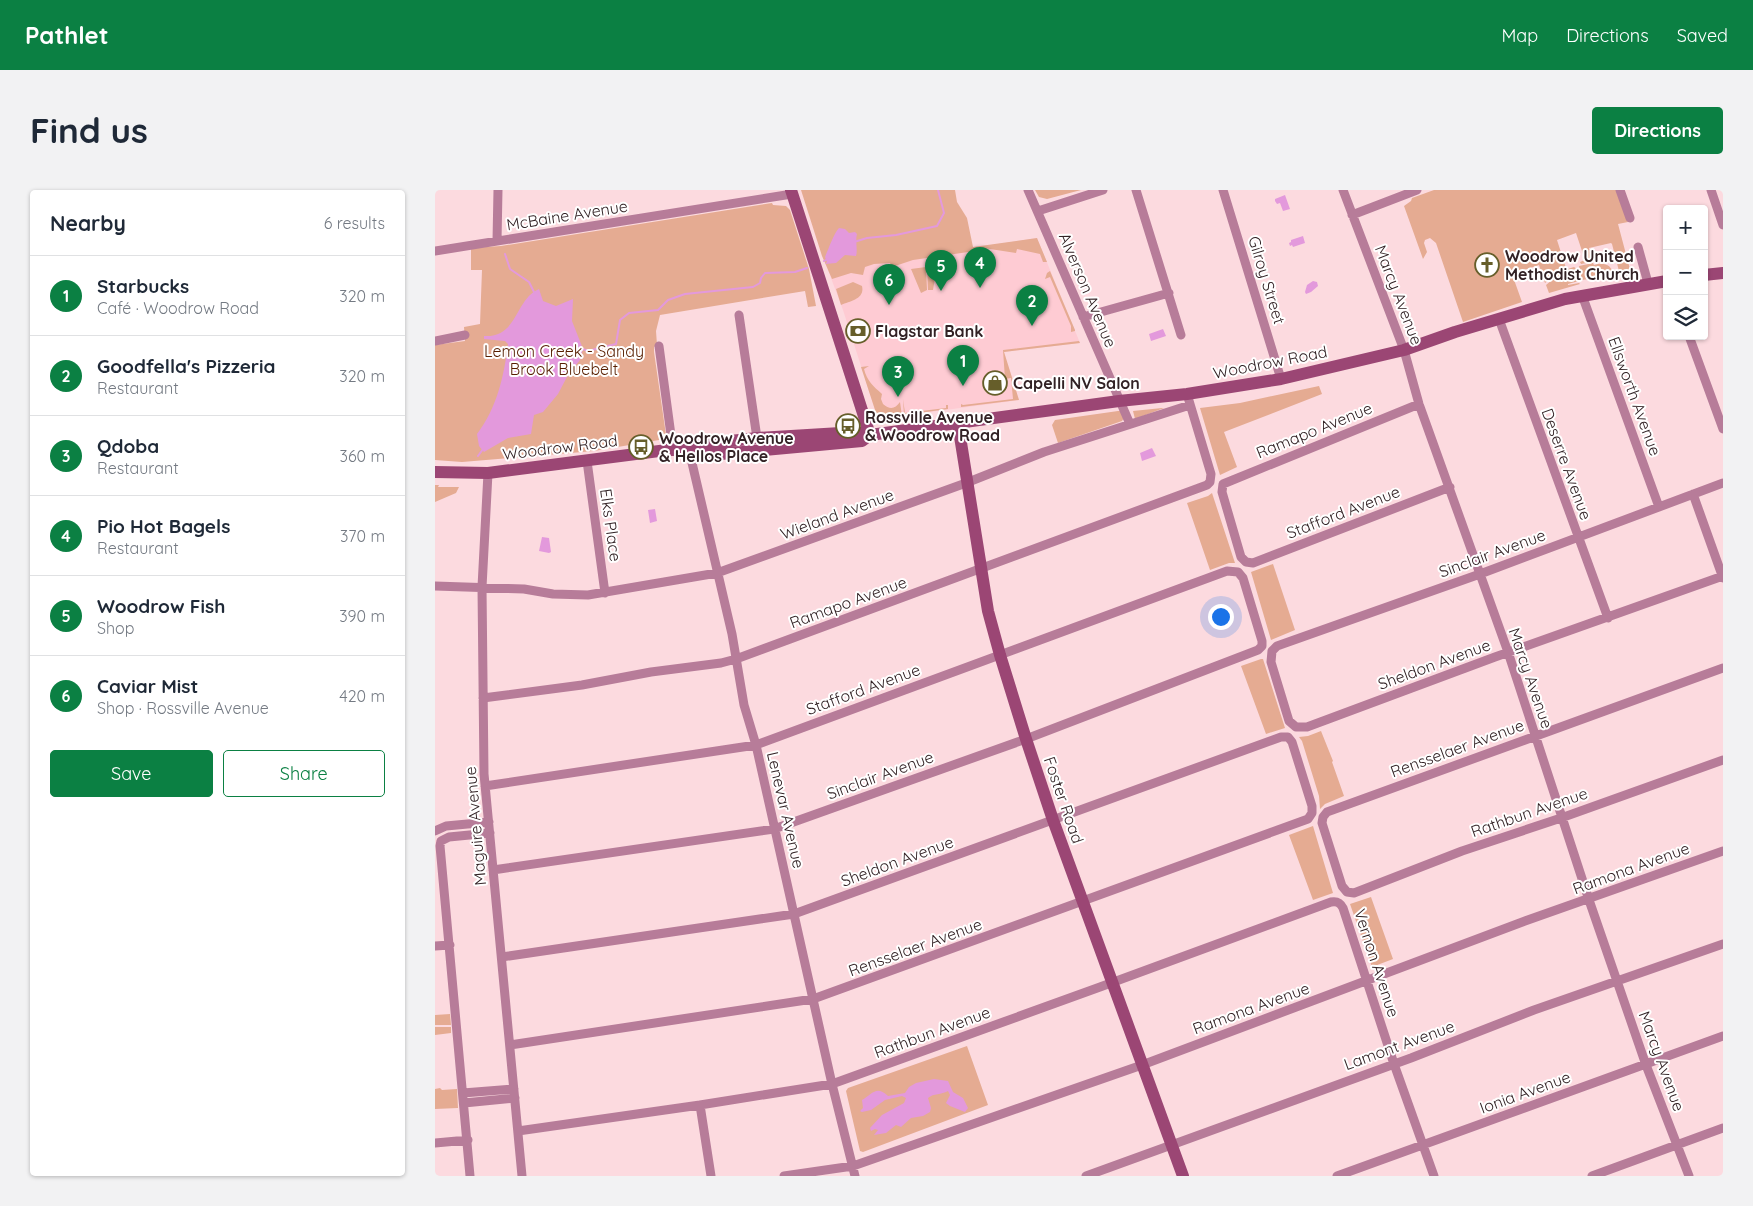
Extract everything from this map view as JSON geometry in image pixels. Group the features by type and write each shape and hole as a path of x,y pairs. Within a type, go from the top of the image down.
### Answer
{"street":[{"path":"497,241 498,190"},
{"name":"Alverson Avenue","path":"1028,190 1130,424"},
{"path":"1038,211 1103,190"},
{"path":"1136,190 1181,335"},
{"name":"Gilroy Street","path":"1223,190 1281,379"},
{"name":"Marcy Avenue","path":"1343,190 1404,350 1419,404 1507,652 1589,900 1646,1065 1689,1176"},
{"path":"1352,215 1417,190"},
{"path":"1620,190 1630,218"},
{"path":"1711,190 1723,225"},
{"path":"792,192 870,435"},
{"name":"McBaine Avenue","path":"435,251 792,192"},
{"path":"1638,247 1648,283"},
{"path":"1708,275 1723,273"},
{"name":"Woodrow Road","path":"435,472 488,473 673,450 689,450 704,444 757,438 857,432 870,435 1119,401 1188,400 1404,350 1544,305 1582,295 1663,281"},
{"path":"1083,317 1169,293"},
{"name":"Ellsworth Avenue","path":"1582,295 1659,507"},
{"path":"739,315 757,438 761,452"},
{"name":"Deserre Avenue","path":"1499,319 1607,618"},
{"path":"435,341 465,335"},
{"path":"1690,340 1723,429"},
{"path":"659,346 673,450"},
{"name":"Ramapo Avenue","path":"483,698 582,685 736,659 1207,485 1210,482 1211,474 1188,400"},
{"name":"Wieland Avenue","path":"435,586 524,589 571,596 605,593 717,573 967,483 1044,452 1130,424 1188,400"},
{"name":"Ramapo Avenue","path":"1246,562 1241,557 1221,492 1222,486 1226,482 1419,404"},
{"name":"Foster Road","path":"958,424 980,570 1000,655 1053,820 1183,1176"},
{"name":"Woodrow Road","path":"689,450 700,456 761,452 862,441 870,435"},
{"name":"Lenevar Avenue","path":"689,450 732,634 744,705 756,745 832,1084 855,1176"},
{"name":"Elks Place","path":"587,461 605,593"},
{"name":"Maguire Avenue","path":"488,473 482,587 485,786 523,1176"},
{"name":"Sinclair Avenue","path":"1296,726 1289,721 1271,662 1272,651 1277,646 1480,574 1723,484"},
{"name":"Stafford Avenue","path":"1246,562 1253,563 1450,487"},
{"path":"1693,494 1723,576"},
{"name":"Stafford Avenue","path":"485,786 756,745 1227,571 1238,572 1243,578 1262,641 1261,648"},
{"name":"Sheldon Avenue","path":"1296,726 1307,727 1507,652 1723,576"},
{"name":"Sinclair Avenue","path":"493,870 774,828 1026,739 1261,648"},
{"name":"Rensselaer Avenue","path":"1322,823 1323,817 1327,812 1723,668"},
{"name":"Sheldon Avenue","path":"501,956 794,914 1281,737 1288,738"},
{"name":"Rensselaer Avenue","path":"510,1045 813,999 1308,819 1312,813 1312,806 1293,745 1288,738"},
{"name":"Rathbun Avenue","path":"1346,891 1353,893 1462,851 1723,760"},
{"path":"436,830 446,826 489,822"},
{"name":"Vernon Avenue","path":"1322,823 1342,886 1346,891"},
{"path":"470,1176 440,846 443,840 449,837 490,833"},
{"name":"Ramona Avenue","path":"784,1176 853,1166 1143,1065 1525,921 1589,900 1723,851"},
{"path":"435,853 441,862"},
{"name":"Rathbun Avenue","path":"518,1131 832,1084 1331,902 1339,903"},
{"name":"Vernon Avenue","path":"1339,903 1343,908 1394,1064 1434,1176"},
{"name":"Lamont Avenue","path":"1086,1176 1394,1064 1535,1010 1723,944"},
{"path":"435,946 450,945"},
{"name":"Ionia Avenue","path":"1337,1176 1723,1036"},
{"path":"464,1098 515,1094"},
{"path":"700,1105 711,1176"},
{"path":"1592,1176 1723,1128"},
{"path":"435,1144 468,1140"}],"shaded area":[{"path":"1285,195 1290,209 1283,211 1280,203 1277,204 1275,199"},
{"path":"839,228 845,229 849,233 855,232 857,234 856,256 845,255 836,263 825,264 827,262 825,257"},
{"path":"1303,236 1305,243 1293,247 1292,245 1290,246 1291,240"},
{"path":"1037,238 1080,343 1004,352 1019,400 878,419 828,270"},
{"path":"1313,281 1317,282 1318,286 1306,294 1307,285"},
{"path":"539,289 543,301 556,306 573,299 572,321 583,349 580,360 568,375 558,394 543,412 534,415 531,434 508,438 484,452 479,446 477,434 495,403 508,344 505,341 484,339 484,336 495,335 504,331 525,301"},
{"path":"1163,329 1166,336 1151,341 1149,334"},
{"path":"1152,448 1156,456 1142,461 1140,453"},
{"path":"655,509 657,521 650,523 648,510"},
{"path":"542,537 549,538 551,552 539,551"},
{"path":"934,1079 948,1081 953,1092 963,1098 968,1108 965,1112 946,1103 950,1095 948,1091 928,1098 931,1108 930,1112 923,1116 911,1118 901,1127 896,1125 886,1133 874,1135 878,1130 871,1131 870,1128 882,1115 904,1103 906,1098 902,1096 885,1100 871,1110 862,1112 860,1111 863,1108 862,1100 877,1091 888,1096 905,1093 909,1087 916,1083"}],"green space":[{"path":"801,190 955,190 957,202 967,218 973,247 1037,238 1047,262 1043,262 1040,254 1017,249 1016,253 977,247 975,251 913,260 892,267 890,263 874,264 865,267 863,275 851,273 832,279 822,256"},
{"path":"1035,190 1081,190 1047,199 1039,197"},
{"path":"1434,190 1617,190 1628,222 1618,224 1631,273 1620,275 1611,243 1589,248 1592,262 1581,264 1580,262 1585,260 1576,233 1557,240 1566,268 1557,272 1545,283 1539,265 1512,274 1522,302 1463,322 1436,243 1430,238 1425,240 1427,252 1423,259 1404,206 1412,198"},
{"name":"Lemon Creek - Sandy Brook Bluebelt","path":"772,203 773,205 786,206 790,210 809,269 816,306 808,307 805,291 660,315 656,331 657,345 654,347 654,352 665,439 594,451 462,462 435,460 435,345 465,341 464,327 480,324 482,270 471,270 471,248 501,246"},
{"path":"1593,263 1594,265 1609,266 1614,275 1582,280 1579,266"},
{"path":"937,266 933,290 928,290 927,267"},
{"path":"926,267 927,290 921,293 911,269"},
{"path":"1574,267 1577,269 1579,281 1568,285 1580,284 1549,293 1546,285 1558,272"},
{"path":"1050,271 1075,331 1071,332 1071,326 1050,277 1045,279"},
{"path":"853,282 862,286 861,294 856,299 841,305 836,289"},
{"path":"1079,341 1080,343 1004,352 1019,400 961,407 961,404 1013,399 1011,378 1005,379 1003,350"},
{"path":"869,366 864,369 865,373 871,383 882,394 883,404 892,408 900,402 902,416 878,419 861,367"},
{"path":"1319,386 1322,394 1224,432 1237,467 1220,475 1200,408 1240,403"},
{"path":"903,399 905,413 946,408 946,405 948,405 948,409 904,415"},
{"path":"1164,408 1135,419 1133,411"},
{"path":"1120,411 1124,418 1122,421 1058,443 1052,425 1055,420"},
{"path":"435,485 439,485 438,487 459,487 456,493 435,502"},
{"path":"1212,493 1235,563 1229,563 1210,570 1187,503"},
{"path":"1273,564 1295,630 1271,640 1251,572"},
{"path":"1263,659 1285,728 1266,734 1241,666"},
{"path":"1321,731 1344,796 1325,804 1320,809 1319,796 1302,741 1299,737"},
{"path":"1313,826 1333,893 1313,900 1289,835"},
{"path":"1371,897 1393,959 1372,967 1350,904"},
{"path":"450,1014 451,1025 435,1025 435,1015"},
{"path":"435,1027 451,1027 451,1033 435,1035"},
{"path":"967,1046 988,1105 863,1152 860,1151 846,1091 848,1088"},
{"path":"440,1088 442,1090 457,1089 458,1108 435,1109 435,1089"}],"waterway":[{"path":"854,242 937,226 944,213 938,190"},
{"path":"505,254 510,269 529,282 534,292"},
{"path":"824,261 829,258"},
{"path":"581,350 588,351 616,344 620,320 629,313 658,310 668,300 685,294 753,287 760,283 765,273 795,272 807,268"},
{"path":"478,456 483,449"}],"place":[{"name":"Woodrow United Methodist Church","path":"1487,265"},
{"name":"Pio Hot Bagels","path":"980,288"},
{"name":"Woodrow Fish","path":"941,291"},
{"name":"Caviar Mist","path":"889,305"},
{"name":"Goodfella's Pizzeria","path":"1032,326"},
{"name":"Flagstar Bank","path":"858,331"},
{"name":"Capelli NV Salon","path":"995,383"},
{"name":"Starbucks","path":"963,386"},
{"name":"Qdoba","path":"898,397"},
{"name":"Rossville Avenue & Woodrow Road","path":"848,426"},
{"name":"Woodrow Avenue & Hellos Place","path":"641,447"}]}
